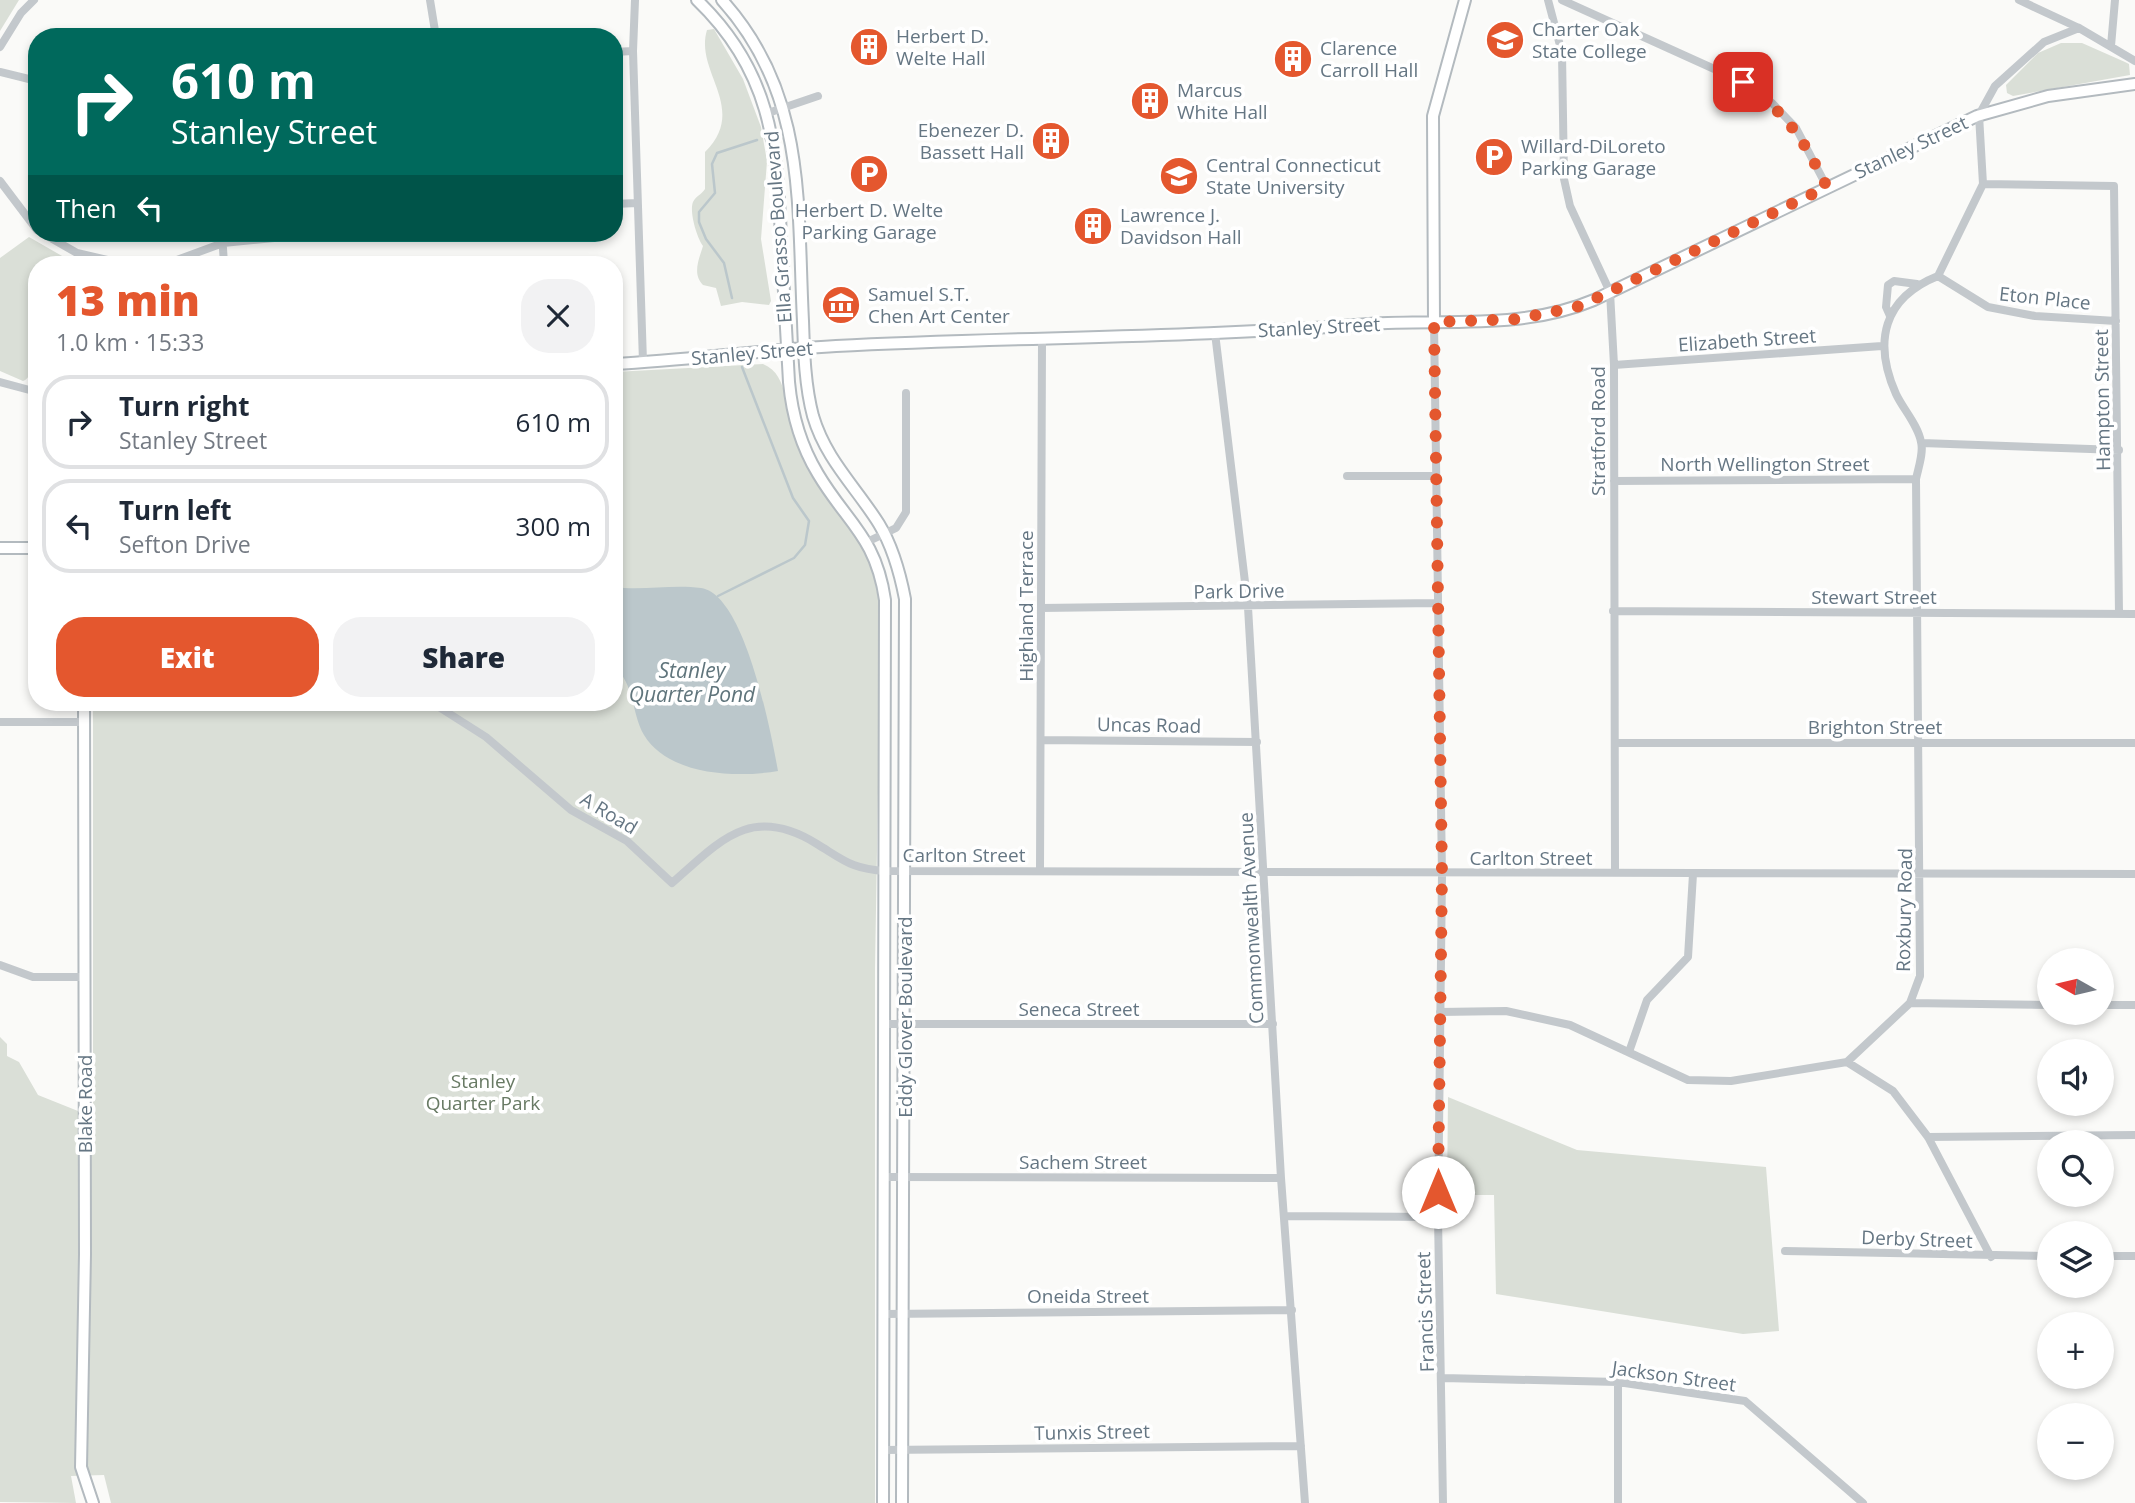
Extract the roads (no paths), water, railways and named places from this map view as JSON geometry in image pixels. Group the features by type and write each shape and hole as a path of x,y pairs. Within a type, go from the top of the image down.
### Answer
{"street":[{"path":"0,47 22,13 34,0"},
{"path":"430,0 435,28"},
{"path":"635,0 633,51 643,362"},
{"name":"Ella Grasso Boulevard","path":"697,0 718,22 741,53 768,113 778,172 787,350"},
{"name":"Ella Grasso Boulevard","path":"722,0 762,54 784,107 795,163 804,348"},
{"path":"1434,322 1433,116 1465,0"},
{"name":"Stratford Road","path":"1548,0 1562,53 1564,179 1570,206 1610,292 1614,365 1615,873"},
{"path":"1562,0 1743,82 1772,103 1796,128 1827,187"},
{"path":"2018,0 2079,28 2135,61"},
{"path":"2111,46 2115,0"},
{"name":"Stanley Street","path":"1979,115 1995,86 2035,50 2045,42 2079,28"},
{"path":"623,51 633,51"},
{"path":"0,72 28,79"},
{"name":"Stanley Street","path":"623,363 804,348 1042,341 1537,317 1580,306 1979,115 2048,96 2135,84"},
{"path":"768,113 818,96"},
{"path":"1979,115 1983,184 1938,276 1917,284 1896,303 1890,316 1882,346 1895,393 1922,443 2119,450"},
{"path":"0,181 28,217"},
{"name":"Hampton Street","path":"1983,184 2114,186 2119,614"},
{"path":"623,204 637,203"},
{"path":"58,242 77,253 90,256"},
{"path":"188,256 233,242"},
{"path":"223,243 224,256"},
{"name":"Eton Place","path":"1938,276 1988,307 2035,316 2116,321"},
{"path":"1890,316 1886,307 1888,285 1894,281 1917,284"},
{"name":"Francis Street","path":"1434,322 1442,874 1438,1217 1443,1378 1443,1503"},
{"name":"Commonwealth Avenue","path":"1215,333 1248,607 1281,1178 1305,1503"},
{"name":"Highland Terrace","path":"1040,871 1042,341"},
{"name":"Elizabeth Street","path":"1614,365 1882,346"},
{"name":"Eddy Glover Boulevard","path":"804,348 809,399 822,441 837,469 884,534 898,566 905,599 902,1503"},
{"name":"Eddy Glover Boulevard","path":"787,350 792,407 802,443 822,480 867,542 885,600 887,699 883,1503"},
{"path":"0,382 28,390"},
{"path":"867,542 903,521 906,512 906,393"},
{"name":"Roxbury Road","path":"1910,1003 1920,976 1916,479 1922,443"},
{"path":"1347,476 1435,476"},
{"name":"North Wellington Street","path":"1614,481 1916,479"},
{"path":"0,548 28,548"},
{"name":"Park Drive","path":"1041,608 1437,603"},
{"name":"Stewart Street","path":"1613,611 2135,614"},
{"path":"887,699 906,699"},
{"name":"Blake Road","path":"84,711 81,1466 93,1503"},
{"name":"A Road","path":"445,711 486,737 571,810 627,841 672,883 727,835 769,827 795,830 859,869 886,871"},
{"path":"0,722 84,722"},
{"name":"Uncas Road","path":"1041,740 1257,742"},
{"name":"Brighton Street","path":"1615,743 2135,743"},
{"name":"Carlton Street","path":"886,871 2135,874"},
{"path":"1629,1052 1647,1000 1688,957 1693,874"},
{"path":"0,965 33,977 85,977"},
{"path":"1440,1012 1506,1011 1570,1025 1688,1080 1731,1081 1847,1062 1910,1003 2037,1004"},
{"path":"2114,1005 2135,1005"},
{"name":"Seneca Street","path":"885,1024 1273,1024"},
{"path":"1847,1062 1893,1091 1928,1137 1992,1257"},
{"path":"1928,1137 2135,1135"},
{"name":"Sachem Street","path":"885,1177 1281,1178"},
{"path":"1285,1216 1438,1217"},
{"name":"Derby Street","path":"1785,1251 2037,1256"},
{"path":"2114,1256 2135,1256"},
{"name":"Oneida Street","path":"884,1314 1292,1310"},
{"name":"Jackson Street","path":"1443,1378 1618,1382 1745,1401 1863,1503"},
{"path":"1618,1382 1618,1503"},
{"name":"Tunxis Street","path":"883,1450 1301,1446"}],"water":[{"name":"Stanley Quarter Pond","path":"623,587 701,588 717,596 731,614 753,667 778,771 743,774 705,771 670,759 655,749 644,735 623,677"}],"waterway":[{"path":"732,298 724,263 706,239 699,222 699,212 715,193 712,164 717,153 757,140"},
{"path":"718,596 794,558 805,545 809,521 793,498 742,367"}],"place":[{"name":"Charter Oak State College","path":"1505,40"},
{"name":"Herbert D. Welte Hall","path":"869,47"},
{"name":"Clarence Carroll Hall","path":"1293,59"},
{"name":"Marcus White Hall","path":"1150,101"},
{"name":"Ebenezer D. Bassett Hall","path":"1051,141"},
{"name":"Willard-DiLoreto Parking Garage","path":"1494,157"},
{"name":"Herbert D. Welte Parking Garage","path":"869,174"},
{"name":"Central Connecticut State University","path":"1179,176"},
{"name":"Lawrence J. Davidson Hall","path":"1093,226"},
{"name":"Samuel S.T. Chen Art Center","path":"841,305"}],"park label":[{"name":"Stanley Quarter Park","path":"483,1092"}]}
